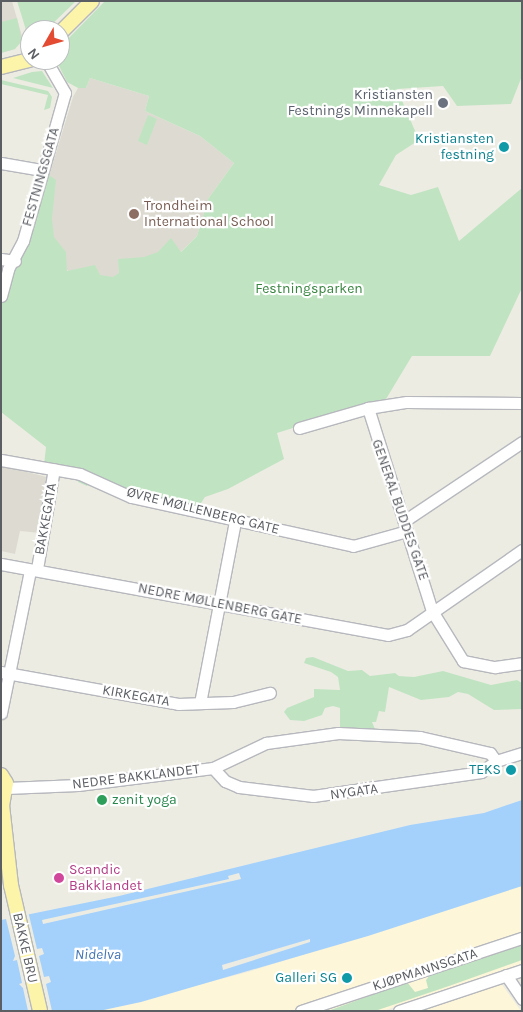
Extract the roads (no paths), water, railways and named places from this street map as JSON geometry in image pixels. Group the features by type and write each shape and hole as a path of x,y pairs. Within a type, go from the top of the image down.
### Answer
{"main road":[{"path":"70,23 92,1"},
{"path":"1,67 20,62"},
{"path":"3,788 2,805 11,885"},
{"path":"1,857 11,885"},
{"name":"BAKKE BRU","path":"11,885 40,1011"}],"street":[{"name":"FESTNINGSGATA","path":"1,296 8,269 15,261 65,93 52,70"},
{"path":"1,163 42,170"},
{"path":"1,258 15,261"},
{"path":"298,428 368,408 449,400 522,403"},
{"name":"GENERAL BUDDES GATE","path":"368,408 432,611 463,661 495,667 522,663"},
{"name":"ØVRE MØLLENBERG GATE","path":"1,460 94,477 131,497 235,522 353,546 406,526 522,442"},
{"name":"BAKKEGATA","path":"1,713 5,673 34,570 54,469"},
{"path":"200,703 235,522"},
{"name":"NEDRE MØLLENBERG GATE","path":"1,564 377,635 407,630 522,550"},
{"name":"KIRKEGATA","path":"5,673 178,704 232,702 270,693"},
{"name":"NEDRE BAKKLANDET","path":"3,788 78,785 213,768 266,744 342,733 420,738 490,752 496,761"},
{"path":"496,761 522,753"},
{"name":"NYGATA","path":"213,768 225,781 239,787 313,796 473,774 492,767 496,761"},
{"name":"KJØPMANNSGATA","path":"301,1011 324,1006 522,938"},
{"path":"399,1011 522,970"},
{"path":"506,975 522,999"}],"water":[{"name":"Nidelva","path":"522,800 522,886 368,936 141,1002 99,1011 1,1011 1,920 119,896 410,825 484,813"}],"place":[{"name":"Kristiansten Festnings Minnekapell","path":"443,103"},
{"name":"Kristiansten festning","path":"504,147"},
{"name":"Trondheim International School","path":"134,214"},
{"name":"TEKS","path":"511,770"},
{"name":"zenit yoga","path":"102,800"},
{"name":"Scandic Bakklandet","path":"59,878"},
{"name":"Galleri SG","path":"347,978"}],"park label":[{"name":"Festningsparken","path":"309,289"}]}
